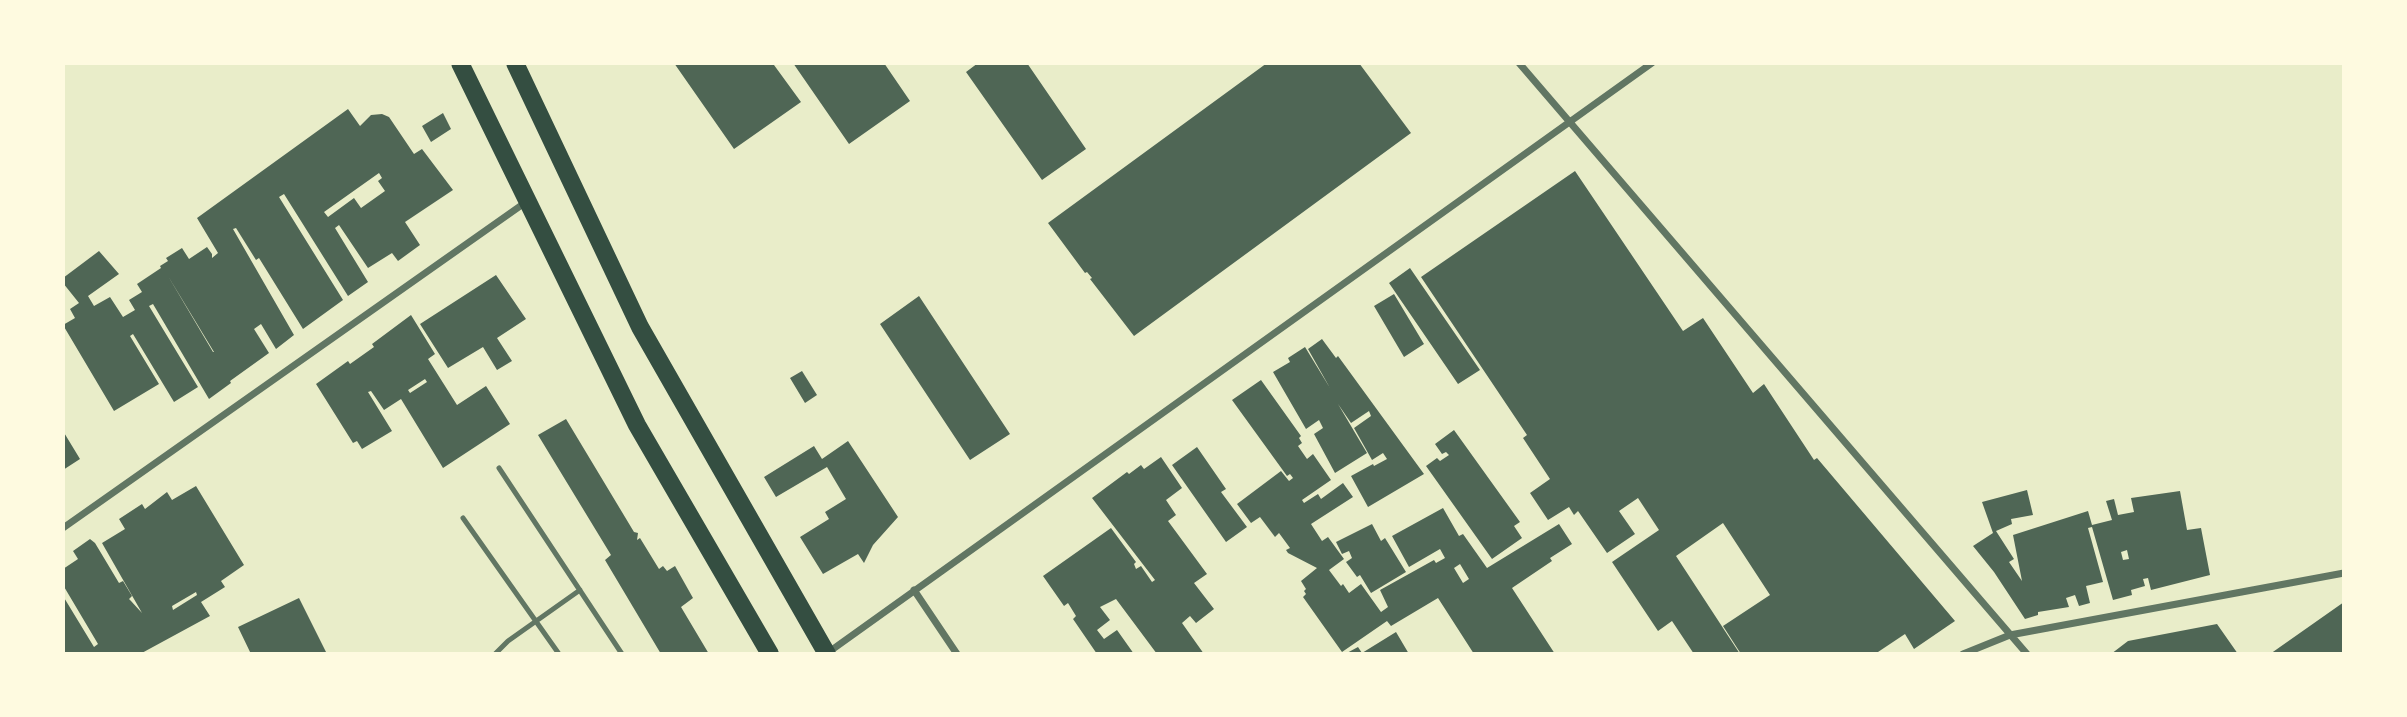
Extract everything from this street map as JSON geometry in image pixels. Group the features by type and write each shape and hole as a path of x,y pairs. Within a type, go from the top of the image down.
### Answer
{"main road":[{"path":"460,63 637,425 769,654"},
{"path":"515,63 640,327 826,654"}],"street":[{"path":"1519,63 2027,654"},
{"path":"826,654 1652,63"},
{"path":"63,528 526,202"},
{"path":"1963,654 2010,635 2344,573"},
{"path":"914,590 957,654"}],"lane":[{"path":"499,468 622,654"},
{"path":"463,517 559,654"},
{"path":"495,654 508,641 580,590"}],"building":[{"path":"674,63 777,63 774,65 801,102 734,149"},
{"path":"793,63 884,63 910,101 849,144"},
{"path":"978,63 1027,63 1086,149 1042,180 966,72"},
{"path":"1267,63 1359,63 1411,133 1134,336 1048,223"},
{"path":"348,109 360,126 371,115 382,114 389,117 414,154 422,149 453,190 405,222 420,245 398,261 392,253 368,268 339,225 335,228 368,282 348,296 284,194 279,197 343,300 303,329 259,258 256,260 236,228 233,229 294,335 276,349 261,324 254,329 269,353 209,399 153,304 149,306 198,387 174,402 133,334 130,336 159,384 114,411 63,325 75,318 70,309 79,303 63,283 63,278 99,251 119,274 88,296 94,306 110,297 123,317 135,310 129,300 142,292 137,284 161,268 160,266 168,261 166,258 182,248 189,259 207,247 212,258 218,253 197,218","holes":["379,173 382,178 378,181 385,191 361,208 354,198 328,217 324,212","168,276 214,352 213,352"]},
{"path":"443,113 451,129 431,142 422,126"},
{"path":"1575,171 1683,331 1703,318 1753,393 1764,384 1814,460 1817,458 1955,621 1914,649 1905,634 1875,654 1741,654 1723,626 1770,595 1723,523 1676,556 1740,654 1694,654 1672,621 1658,631 1612,562 1659,530 1638,498 1619,511 1635,534 1607,553 1578,511 1574,515 1569,507 1548,520 1530,493 1550,479 1523,438 1527,435 1421,277"},
{"path":"1410,268 1480,370 1458,384 1389,283"},
{"path":"496,275 526,319 497,338 512,361 497,370 483,347 448,368 420,324"},
{"path":"1394,294 1424,344 1404,357 1374,306"},
{"path":"919,296 1010,434 970,460 880,324"},
{"path":"411,315 435,354 428,359 457,405 486,386 510,424 443,468 401,399 384,410 371,391 368,392 392,431 362,449 357,441 353,443 316,384 348,361 350,364 374,347 372,344","holes":["425,379 427,382 410,393 408,390"]},
{"path":"1322,339 1336,358 1338,356 1424,474 1368,507 1351,476 1387,459 1383,453 1372,460 1354,428 1371,416 1369,411 1351,423 1338,404 1367,453 1335,473 1314,434 1323,428 1319,420 1306,429 1273,372 1290,362 1288,358 1305,347 1330,388 1308,349"},
{"path":"802,371 817,395 805,403 790,378"},
{"path":"1261,380 1301,436 1299,438 1302,443 1298,446 1307,459 1313,454 1331,480 1302,500 1304,503 1318,494 1321,499 1343,483 1353,497 1311,524 1322,541 1328,537 1344,559 1329,570 1341,586 1343,584 1349,593 1361,584 1381,612 1388,607 1380,590 1434,560 1436,563 1445,558 1440,549 1409,567 1392,536 1443,508 1459,536 1463,534 1487,568 1559,524 1572,544 1512,588 1555,654 1474,654 1438,598 1391,626 1387,621 1342,652 1303,597 1306,589 1301,581 1317,568 1288,553 1286,550 1290,548 1279,533 1275,537 1260,517 1251,523 1237,504 1281,471 1289,481 1293,478 1290,474 1287,476 1232,400","holes":["1460,564 1469,579 1463,583 1454,568"]},
{"path":"566,419 634,532 638,533 637,540 640,538 659,569 663,566 667,571 675,566 693,598 681,607 709,654 661,654 605,560 611,555 538,435"},
{"path":"1454,430 1520,522 1514,526 1522,538 1492,559 1426,466 1437,458 1440,461 1449,455 1446,452 1442,454 1435,444"},
{"path":"63,431 80,459 63,470"},
{"path":"848,441 898,517 873,545 864,563 858,554 823,574 800,537 829,519 825,512 846,499 827,467 776,497 764,477 814,446 822,459"},
{"path":"1197,447 1226,489 1221,492 1247,527 1226,542 1172,465"},
{"path":"1161,457 1182,488 1166,500 1176,515 1168,521 1207,574 1194,583 1214,609 1196,623 1190,616 1182,623 1204,654 1157,654 1116,599 1100,607 1110,620 1097,630 1104,639 1117,630 1134,654 1097,654 1073,619 1076,616 1068,603 1064,606 1043,576 1111,528 1136,562 1136,569 1141,566 1152,582 1155,580 1092,498 1127,472 1129,474 1141,465 1144,469"},
{"path":"196,486 244,565 221,581 225,587 201,602 210,616 140,654 63,654 63,596 94,647 98,644 63,585 63,569 78,559 73,551 90,539 95,543 119,583 123,581 132,596 129,599 142,613 102,543 125,529 119,519 142,504 145,509 167,492 172,500","holes":["196,592 197,595 173,610 172,606"]},
{"path":"2027,490 2033,515 2011,519 2012,524 1996,531 2014,559 2009,562 2022,581 2013,535 2088,511 2092,525 2112,520 2106,501 2114,499 2118,515 2134,512 2131,498 2180,491 2187,530 2201,528 2210,575 2151,590 2148,578 2143,579 2145,586 2131,590 2132,595 2113,600 2092,527 2088,528 2103,582 2086,586 2090,603 2079,606 2075,595 2066,598 2069,607 2038,612 2038,615 2025,619 1973,546 1993,533 1982,502","holes":["2127,550 2129,559 2123,560 2121,552"]},
{"path":"1372,524 1381,541 1385,538 1406,572 1371,593 1360,575 1357,577 1346,562 1352,558 1349,551 1342,554 1336,542"},
{"path":"299,598 327,654 251,654 238,627"},
{"path":"2344,602 2344,654 2270,654"},
{"path":"2217,624 2238,654 2111,654 2128,641"},
{"path":"1396,632 1409,654 1345,654 1358,647 1362,653"}]}
